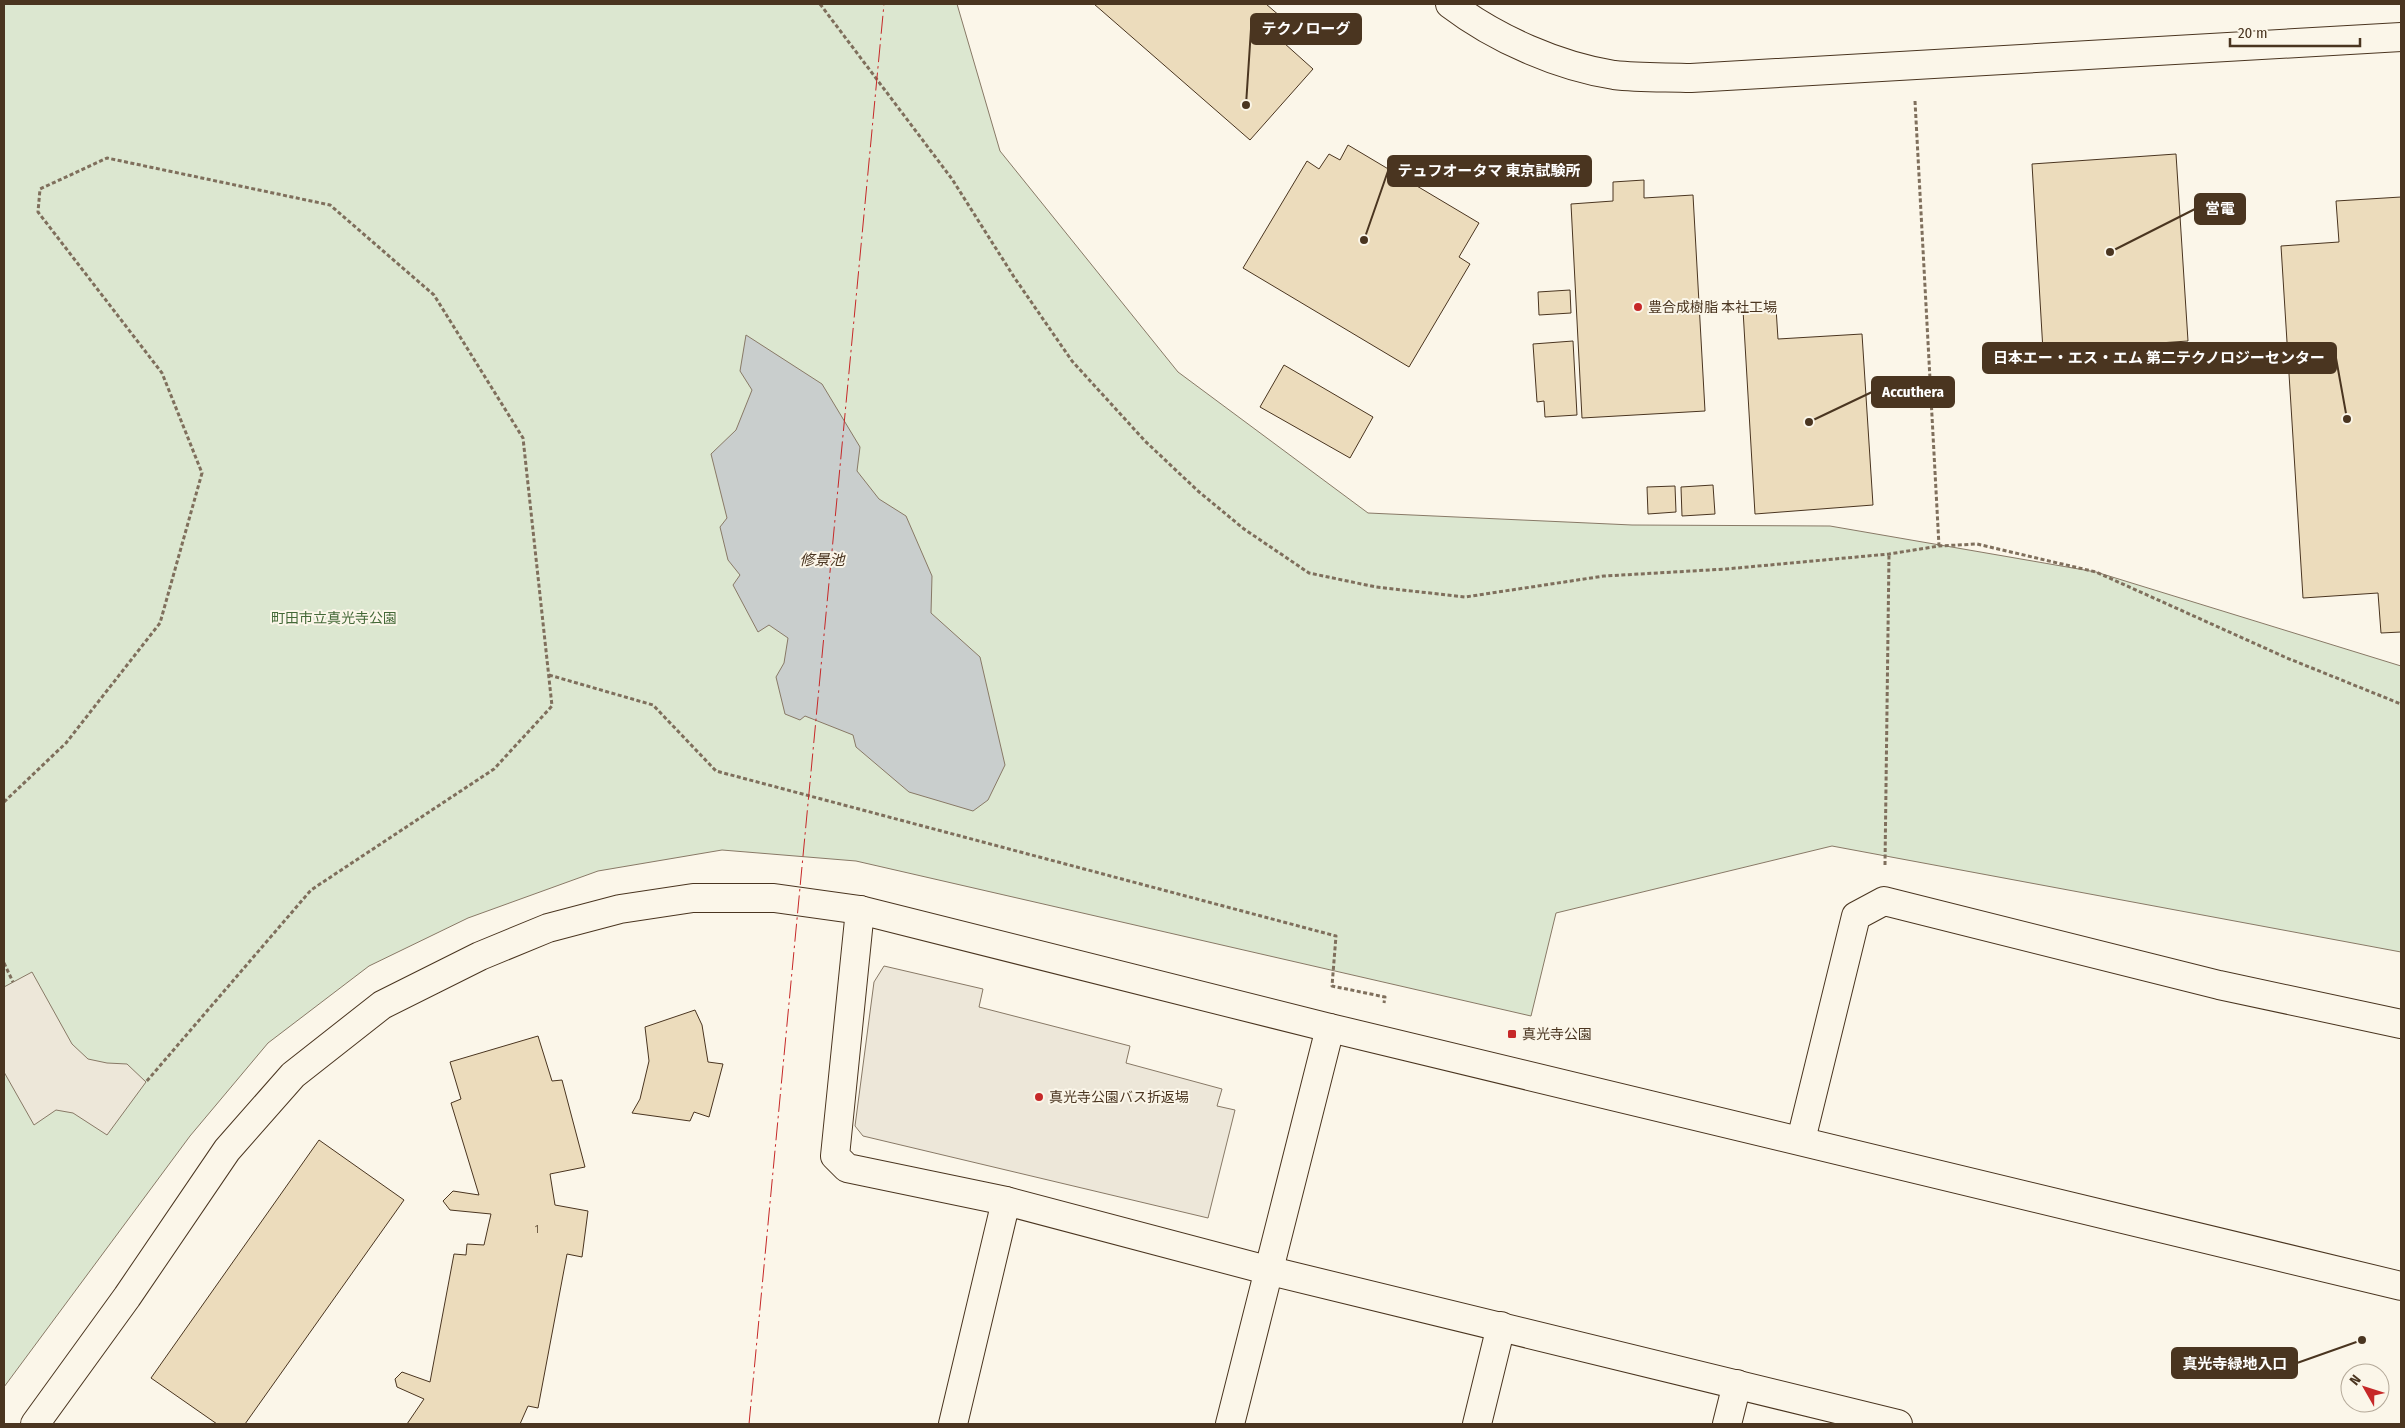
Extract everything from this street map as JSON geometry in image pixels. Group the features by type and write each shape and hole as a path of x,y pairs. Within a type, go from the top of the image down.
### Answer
{"street":[{"path":"1450,4 1466,16 1543,57 1615,75 1691,78 2401,37"},
{"path":"35,1424 127,1297 227,1150 293,1075 382,1005 480,956 548,928 620,909 694,898 774,898 860,910 1330,1028 2401,1286"},
{"path":"1801,1140 1856,916 1884,901 2219,985 2401,1024"},
{"path":"860,910 834,1156 847,1168 1006,1201 1267,1270 1898,1424"},
{"path":"1230,1424 1267,1270 1330,1028"},
{"path":"952,1424 1006,1201"},
{"path":"1477,1424 1501,1326"},
{"path":"1727,1424 1736,1384"}],"path":[{"path":"820,4 952,179 1014,277 1072,361 1146,441 1198,491 1244,529 1309,574 1376,587 1465,598 1604,576 1726,570 1889,554 1939,546 1977,544 2096,572 2286,658 2401,704"},
{"path":"1914,66 1939,546"},
{"path":"4,802 66,743 160,623 202,472 162,373 38,212 40,189 107,158 330,205 434,295 522,438 552,706 494,769 311,890 146,1082"},
{"path":"1884,901 1889,554"},
{"path":"549,675 653,705 716,771 1336,936 1332,986 1385,996 1383,1006"},
{"path":"4,963 13,982"}],"green space":[{"name":"町田市立真光寺公園","path":"4,4 957,4 1000,151 1178,372 1368,513 1632,525 1830,526 2096,572 2401,666 2401,952 1832,846 1556,913 1531,1016 856,861 722,850 598,871 468,918 369,966 268,1043 190,1136 4,1387"}],"shaded area":[{"name":"真光寺公園バス折返場","path":"884,966 983,989 979,1007 1130,1046 1126,1063 1222,1089 1217,1106 1235,1110 1208,1218 863,1136 855,1126 874,982"},
{"path":"32,972 72,1044 88,1059 107,1063 127,1064 146,1082 107,1135 73,1113 56,1110 34,1125 4,1072 4,987"}],"water":[{"name":"修景池","path":"746,335 822,384 860,447 857,471 879,499 906,516 932,576 931,613 980,657 1005,765 988,800 973,811 909,792 856,747 853,735 805,716 800,720 785,714 776,677 784,663 788,638 769,625 758,632 733,585 740,575 728,560 720,527 727,518 711,454 736,430 752,390 740,371"}],"building":[{"path":"1094,4 1266,4 1296,30 1284,43 1313,69 1250,140"},
{"path":"1348,145 1479,223 1459,257 1470,264 1409,367 1243,268 1307,161 1319,169 1329,154 1340,160"},
{"path":"2176,154 2188,341 2043,351 2032,164"},
{"name":"豊合成樹脂 本社工場","path":"1644,180 1644,198 1693,195 1705,411 1582,418 1571,204 1613,201 1613,182"},
{"path":"2401,197 2401,632 2381,633 2378,593 2303,598 2281,246 2339,242 2336,201"},
{"path":"1570,290 1571,313 1539,315 1538,292"},
{"path":"1776,308 1778,339 1862,334 1873,505 1755,514 1743,310"},
{"path":"1573,341 1577,415 1545,417 1544,401 1537,402 1533,344"},
{"path":"1284,365 1373,417 1350,458 1260,407"},
{"path":"1713,485 1715,514 1682,516 1681,487"},
{"path":"1675,486 1676,512 1648,514 1647,487"},
{"path":"695,1010 702,1025 708,1062 723,1064 709,1117 694,1112 690,1121 632,1113 640,1099 649,1061 645,1027"},
{"path":"538,1036 552,1081 562,1080 585,1167 550,1174 555,1205 588,1211 582,1257 567,1254 538,1408 528,1406 520,1424 407,1424 424,1399 397,1387 395,1379 402,1372 430,1382 454,1254 466,1255 467,1244 484,1245 491,1214 450,1210 443,1201 453,1191 479,1195 451,1103 461,1099 450,1062"},
{"path":"319,1140 404,1200 245,1424 217,1424 151,1378"}],"power":[{"path":"749,1424 884,4"}],"place":[{"name":"テクノローグ","path":"1246,105"},
{"name":"テュフオータマ 東京試験所","path":"1364,240"},
{"name":"営電","path":"2110,252"},
{"name":"豊合成樹脂 本社工場","path":"1638,307"},
{"name":"日本エー・エス・エム 第二テクノロジーセンター","path":"2347,419"},
{"name":"Accuthera","path":"1809,422"},
{"name":"真光寺公園","path":"1512,1034"},
{"name":"真光寺公園バス折返場","path":"1039,1097"},
{"name":"真光寺緑地入口","path":"2362,1340"}]}
